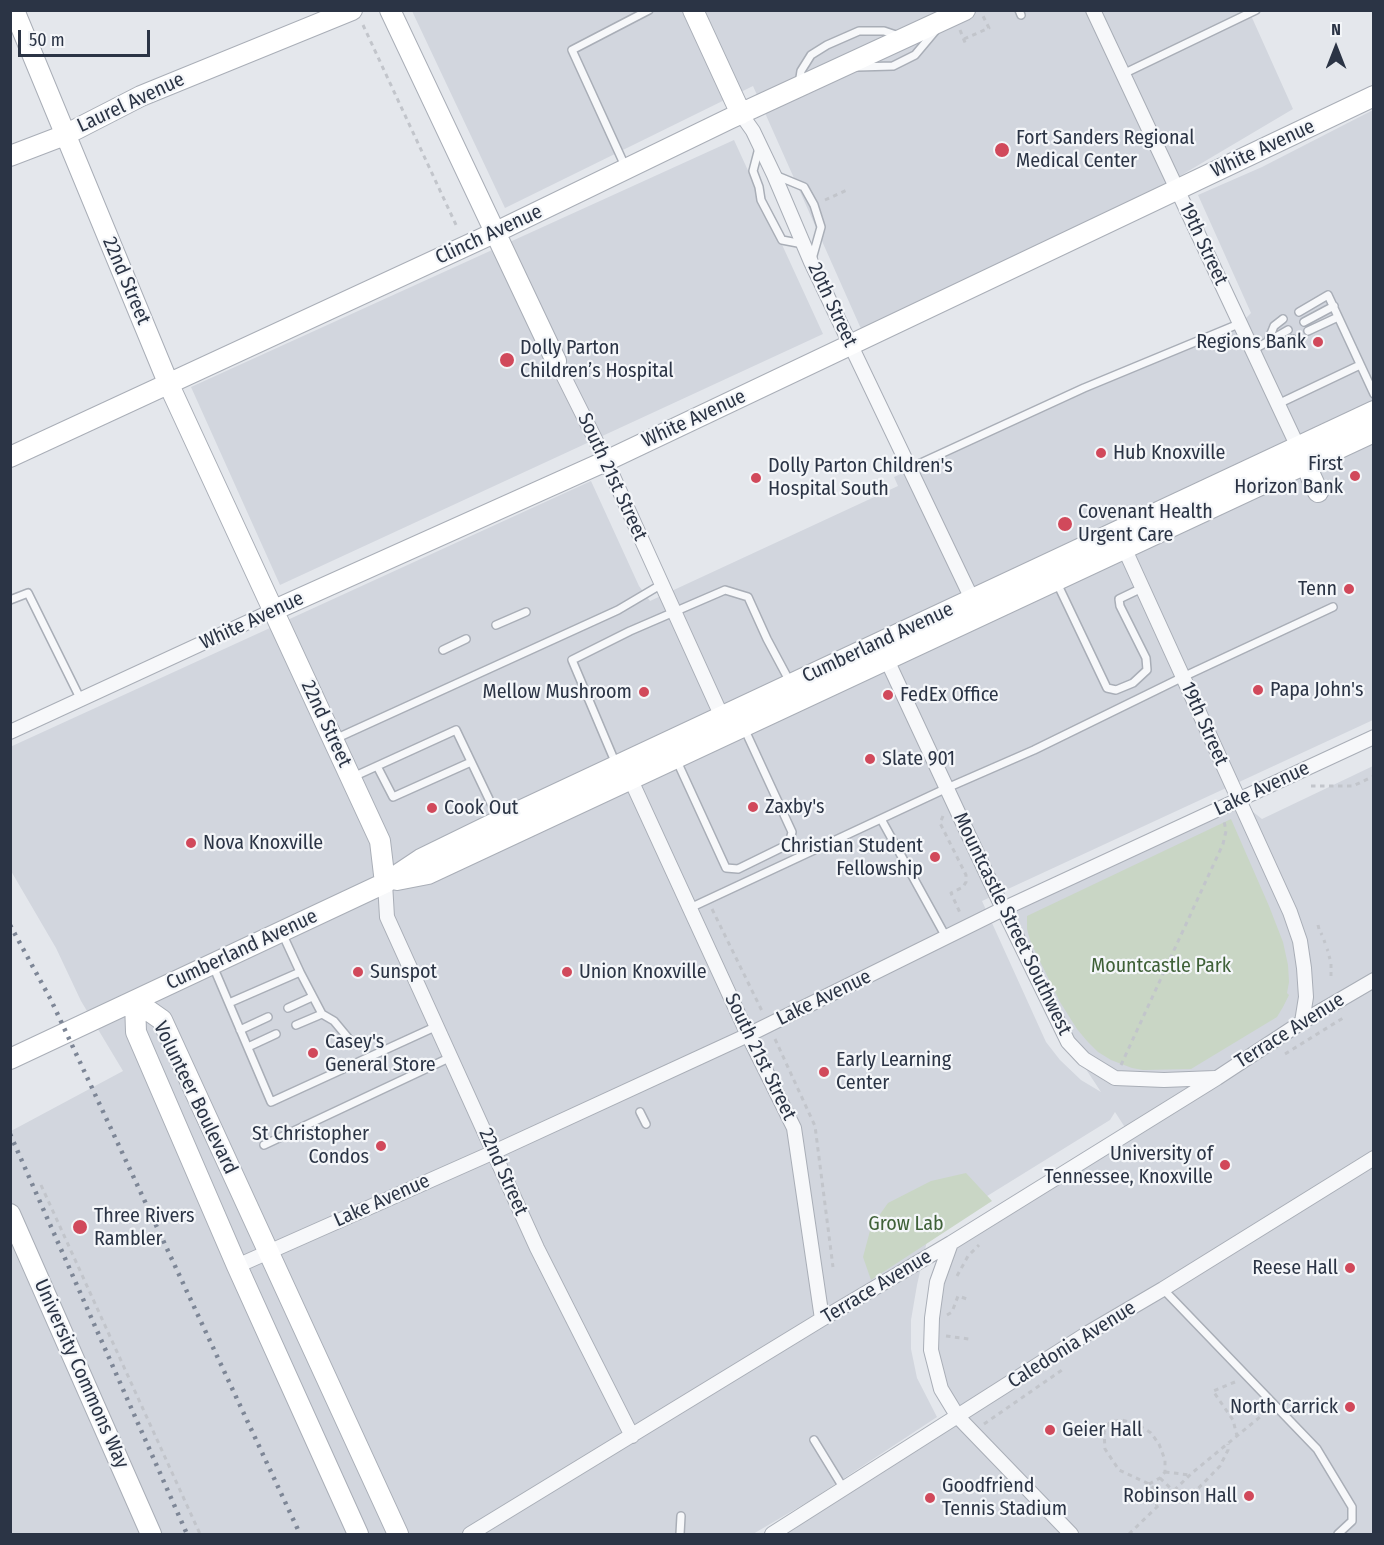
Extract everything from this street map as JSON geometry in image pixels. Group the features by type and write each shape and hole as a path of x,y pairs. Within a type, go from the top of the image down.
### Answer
{"street":[{"name":"22nd Street","path":"14,10 169,384 380,841 387,917 537,1248 632,1436"},
{"name":"South 21st Street","path":"390,10 494,233 606,461 674,612 731,725"},
{"name":"20th Street","path":"693,10 741,114 760,145 812,262 975,608"},
{"name":"19th Street","path":"1093,10 1301,454"},
{"name":"Clinch Avenue","path":"10,457 494,233 904,38 943,21 974,13"},
{"name":"Laurel Avenue","path":"10,156 64,135 141,96 357,17"},
{"name":"White Avenue","path":"10,732 606,461 1374,96"},
{"name":"Cumberland Avenue","path":"385,883 428,874 623,772 676,758 731,725 791,684 975,608 1301,454 1374,411"},
{"name":"Cumberland Avenue","path":"1301,454 1374,432"},
{"path":"1301,454 1318,492"},
{"name":"19th Street","path":"1120,540 1290,912 1300,941 1306,998 1302,1022"},
{"name":"Cumberland Avenue","path":"10,1059 385,883 421,859 500,821 623,772 887,660 975,608 1056,580 1120,540"},
{"name":"Mountcastle Street Southwest","path":"887,660 1068,1042 1084,1059 1115,1078 1164,1080 1217,1078"},
{"name":"Lake Avenue","path":"237,1266 494,1152 748,1035 1003,909 1374,737"},
{"name":"South 21st Street","path":"623,772 794,1128 822,1319"},
{"name":"Terrace Avenue","path":"470,1534 951,1243 1217,1078 1302,1022 1374,980"},
{"name":"Volunteer Boulevard","path":"135,1001 162,1020 398,1534"},
{"name":"Volunteer Boulevard","path":"135,1001 136,1032 237,1266 358,1534"},
{"name":"Caledonia Avenue","path":"772,1534 1088,1333 1374,1158"},
{"name":"University Commons Way","path":"10,1214 151,1534"},
{"path":"951,1243 937,1282 931,1350 941,1389 958,1417 1071,1534"}],"lane":[{"path":"627,169 572,50 649,10"},
{"path":"1123,74 1256,10"},
{"path":"842,67 893,66 919,51 943,21"},
{"path":"799,87 801,71 811,55 827,45 860,31 871,30 884,31 904,38"},
{"path":"760,145 753,171 761,200 782,240 804,244"},
{"path":"774,175 804,188 819,217 821,227 819,240 812,262"},
{"path":"1299,312 1328,295 1374,394"},
{"path":"1304,322 1334,306"},
{"path":"1308,331 1338,317"},
{"path":"1269,341 1274,326 1283,319"},
{"path":"910,468 1084,388 1241,322"},
{"path":"1253,350 1288,330"},
{"path":"1269,341 1282,344 1293,339"},
{"path":"1278,404 1360,365"},
{"path":"1056,580 1107,688 1116,690 1133,683 1147,670 1146,658 1120,606 1119,599 1142,588"},
{"path":"333,740 618,610 662,584"},
{"path":"623,772 572,660 725,590 748,597 791,684"},
{"path":"10,600 28,593 81,700"},
{"path":"690,908 1034,750 1333,607"},
{"path":"496,625 526,612"},
{"path":"443,650 466,639"},
{"path":"676,758 726,868 738,869 789,844 792,832 731,725"},
{"path":"351,778 456,730 500,821"},
{"path":"377,766 393,797 471,762"},
{"path":"881,819 946,938"},
{"path":"281,932 322,1014 334,1021 349,1039"},
{"path":"213,964 271,1101 437,1026"},
{"path":"228,1003 300,972"},
{"path":"288,1008 312,998"},
{"path":"296,1025 322,1014"},
{"path":"240,1030 268,1017"},
{"path":"248,1047 276,1034"},
{"path":"264,1145 452,1057"},
{"path":"640,1112 646,1124"},
{"path":"1163,1288 1317,1449 1352,1507 1352,1521 1338,1534"},
{"path":"814,1440 844,1489"},
{"path":"680,1534 681,1516"}],"path":[{"path":"966,45 964,39 989,28 974,13"},
{"path":"357,17 457,227"},
{"path":"1311,786 1353,786 1374,776"},
{"path":"956,808 943,816 940,823 966,875 963,887 951,893 968,927"},
{"path":"1115,1078 1223,844 1226,831 1221,808"},
{"path":"708,900 769,1025"},
{"path":"1281,1056 1346,1016"},
{"path":"41,1185 200,1534"},
{"path":"955,1280 968,1256 981,1243"},
{"path":"945,1309 943,1318 952,1312 958,1296 970,1300"},
{"path":"944,1327 945,1344"},
{"path":"944,1336 969,1339"},
{"path":"1237,1436 1233,1420 1213,1391 1248,1377"},
{"path":"1129,1534 1190,1475 1274,1405"},
{"path":"1149,1484 1165,1472 1165,1460 1159,1444 1151,1433 1137,1424 1122,1419 1110,1422 1104,1431 1105,1449 1119,1470 1149,1484 1154,1489 1157,1507"},
{"path":"1160,1478 1185,1502 1220,1466 1228,1450 1228,1443"},
{"path":"1165,1472 1190,1475"}],"shaded area":[{"name":"Fort Sanders Regional Medical Center","path":"412,11 1249,11 1293,109 1153,192 862,331 753,86 505,208"},
{"path":"1373,110 1373,720 982,901 1046,1042 1060,1060 1081,1080 1101,1092 1068,1042 1003,909 1238,800 1262,819 1373,766 1373,1534 772,1534 958,1417 931,1350 951,1243 1128,1132 1115,1112 1110,1120 929,1232 911,1320 911,1349 917,1378 937,1417 811,1500 753,1534 11,1534 11,1131 123,1071 81,1001 56,948 11,871 10,747 591,481 639,586 650,601 898,486 894,477 1241,323 1251,313 1198,195 1262,167"},
{"name":"Dolly Parton Children’s Hospital","path":"734,140 823,334 280,585 191,387"}],"green space":[{"name":"Mountcastle Park","path":"1231,819 1283,942 1288,965 1287,993 1289,995 1277,1017 1191,1069 1143,1070 1111,1060 1087,1041 1060,1002 1031,943 1027,929 1027,916"},
{"name":"Grow Lab","path":"966,1173 992,1201 871,1280 863,1257 871,1227 888,1203 931,1181"}],"railway":[{"path":"10,925 51,1000 300,1534"},
{"path":"10,1134 187,1534"}],"place":[{"name":"Fort Sanders Regional Medical Center","path":"1002,150"},
{"name":"Regions Bank","path":"1318,342"},
{"name":"Dolly Parton Children’s Hospital","path":"507,360"},
{"name":"Hub Knoxville","path":"1101,453"},
{"name":"First Horizon Bank","path":"1355,476"},
{"name":"Dolly Parton Children's Hospital South","path":"756,478"},
{"name":"Covenant Health Urgent Care","path":"1065,524"},
{"name":"Tenn","path":"1349,589"},
{"name":"Papa John's","path":"1258,690"},
{"name":"Mellow Mushroom","path":"644,692"},
{"name":"FedEx Office","path":"888,695"},
{"name":"Slate 901","path":"870,759"},
{"name":"Zaxby's","path":"753,807"},
{"name":"Cook Out","path":"432,808"},
{"name":"Nova Knoxville","path":"191,843"},
{"name":"Christian Student Fellowship","path":"935,857"},
{"name":"Sunspot","path":"358,972"},
{"name":"Union Knoxville","path":"567,972"},
{"name":"Casey's General Store","path":"313,1053"},
{"name":"Early Learning Center","path":"824,1072"},
{"name":"St Christopher Condos","path":"381,1146"},
{"name":"University of Tennessee, Knoxville","path":"1225,1165"},
{"name":"Three Rivers Rambler","path":"80,1227"},
{"name":"Reese Hall","path":"1350,1268"},
{"name":"North Carrick","path":"1350,1407"},
{"name":"Geier Hall","path":"1050,1430"},
{"name":"Robinson Hall","path":"1249,1496"},
{"name":"Goodfriend Tennis Stadium","path":"930,1498"}]}
